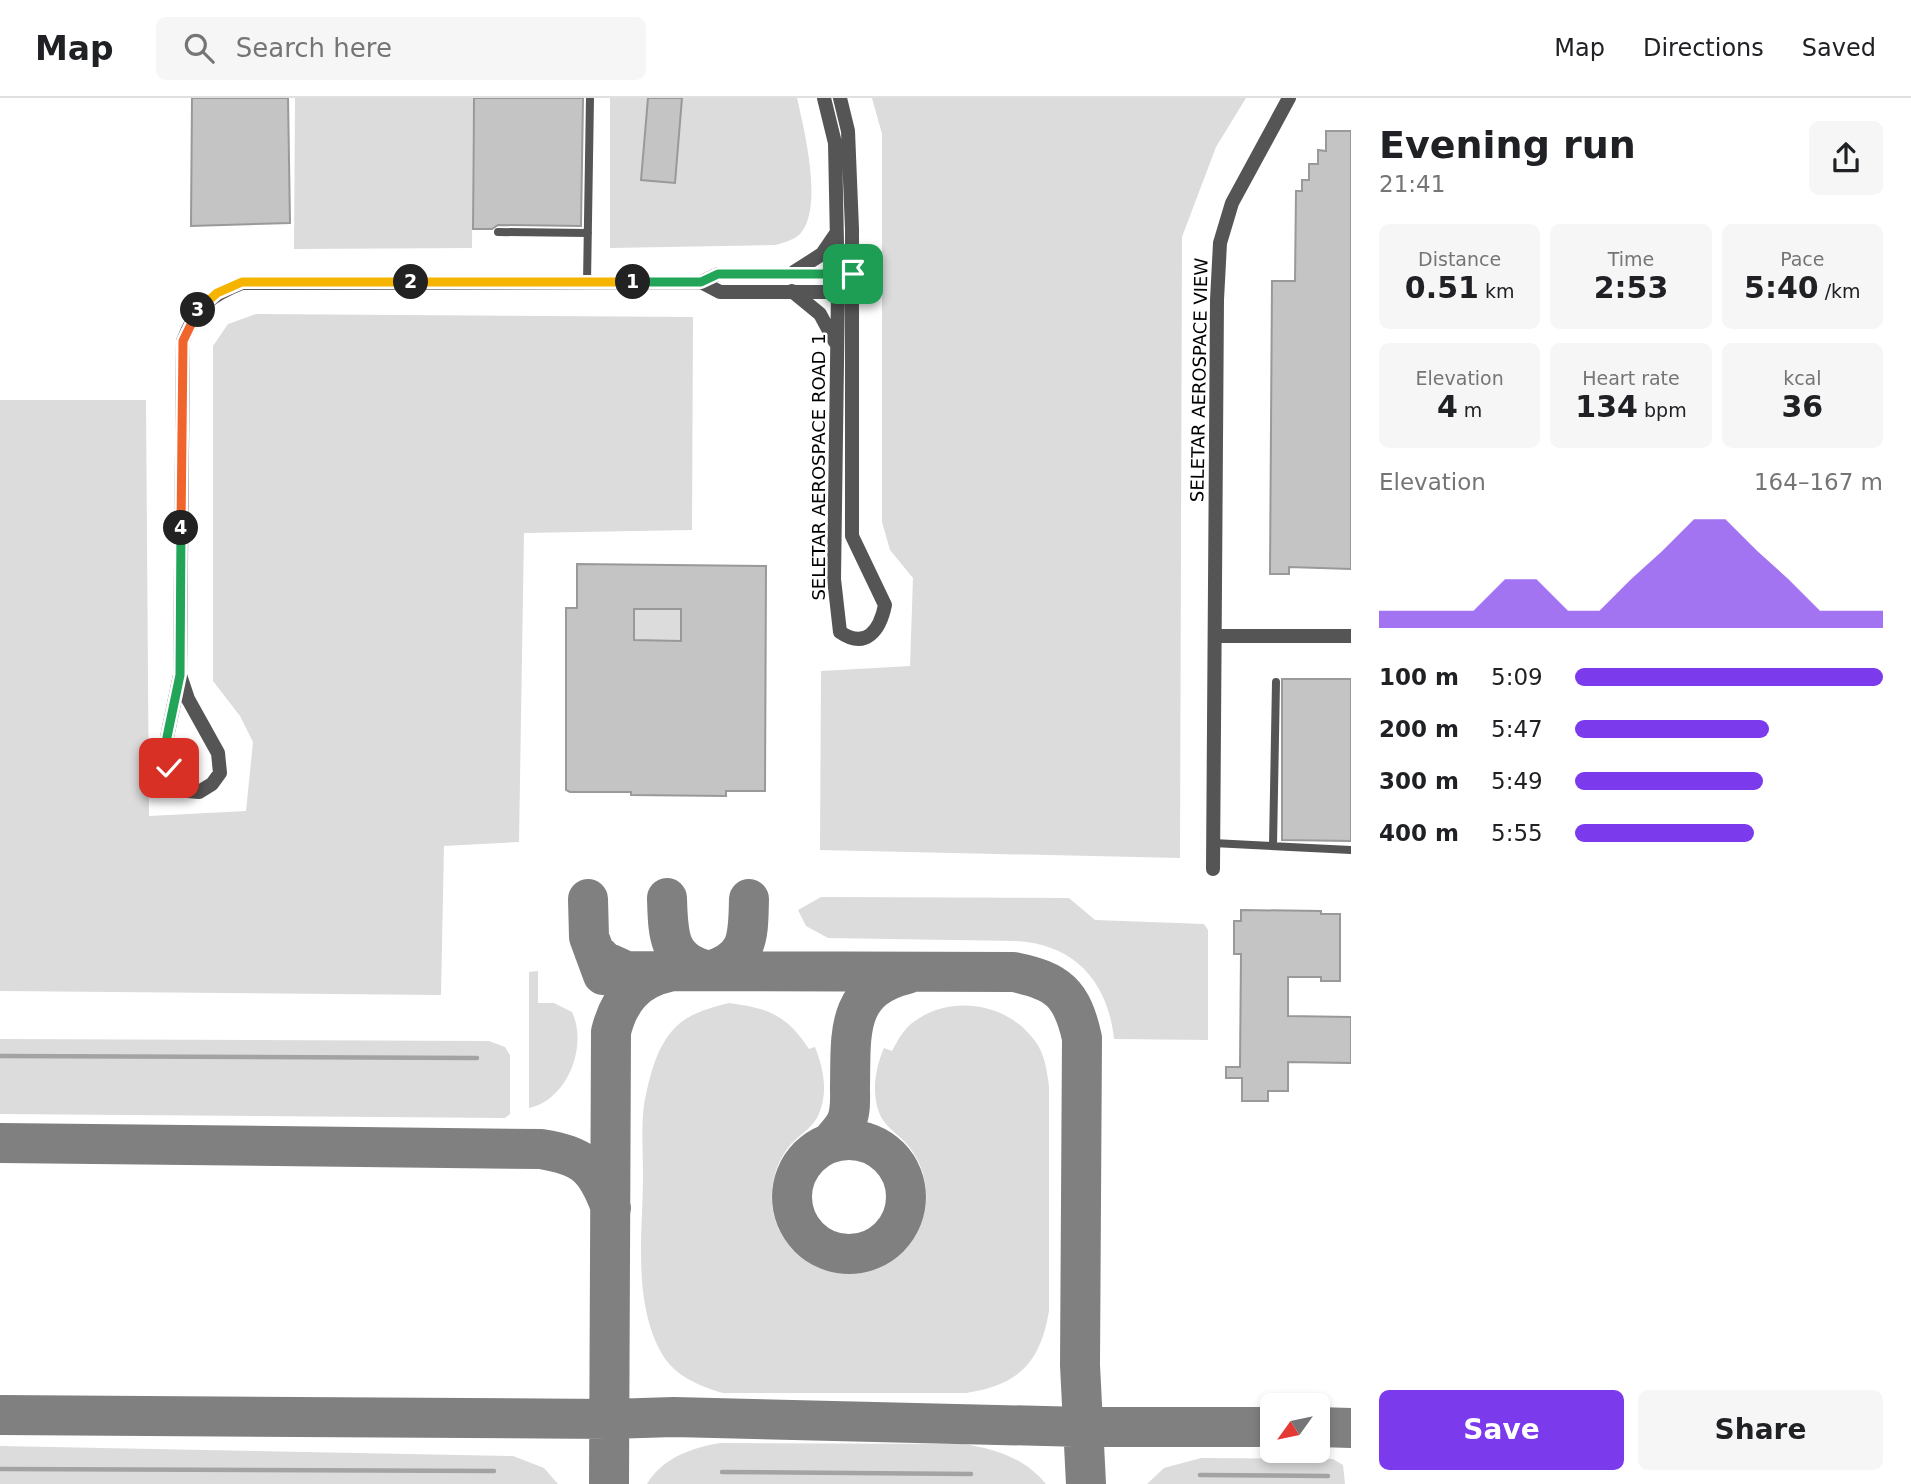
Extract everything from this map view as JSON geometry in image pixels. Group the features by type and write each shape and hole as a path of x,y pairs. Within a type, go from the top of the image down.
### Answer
{"street":[{"name":"SELETAR AEROSPACE ROAD 1","path":"824,98 835,143 837,345 843,463 852,536 864,566 885,605 877,629 870,636 859,639 847,637 840,632 834,579 843,463 853,292 848,131 840,98"},
{"name":"SELETAR AEROSPACE VIEW","path":"1213,869 1217,300 1220,243 1231,203 1289,98"},
{"path":"791,274 822,254 831,244 836,230"},
{"path":"180,675 188,698 218,753 220,773 212,784 199,792 188,791 176,783 169,768 167,737 180,675 183,341 200,308 217,293 242,282 701,282 718,274 853,274"},
{"path":"701,282 720,292 853,292"},
{"path":"792,291 820,314 837,345"},
{"path":"1215,636 1351,636"}],"lane":[{"path":"587,282 590,98"},
{"path":"498,232 588,233"},
{"path":"1273,846 1276,682"},
{"path":"1213,843 1351,850"}],"shaded area":[{"path":"295,98 473,98 472,248 294,249"},
{"path":"610,98 797,98 807,148 811,188 811,206 807,222 800,234 792,240 775,245 610,248"},
{"path":"872,98 1246,98 1216,147 1182,237 1180,858 820,850 821,671 910,666 913,578 890,550 882,522 882,134"},
{"path":"256,314 693,317 692,530 524,533 519,842 444,846 441,995 0,991 0,400 146,400 149,816 246,811 253,742 240,716 213,681 213,346 228,324"},
{"path":"634,609 681,609 681,641 634,640"},
{"path":"821,897 1069,898 1095,920 1204,924 1208,930 1208,1040 1114,1039 1104,1000 1085,970 1071,958 1036,944 1015,941 828,938 806,926 798,910"},
{"path":"538,971 538,1003 554,1003 572,1012 578,1040 576,1055 564,1083 543,1103 529,1108 529,972"},
{"path":"729,1003 775,1015 793,1028 809,1049 815,1047 824,1082 821,1109 814,1122 791,1144 780,1161 772,1190 773,1209 786,1241 802,1257 821,1268 843,1273 865,1271 886,1264 904,1251 923,1220 926,1196 923,1173 912,1151 885,1123 877,1107 875,1081 884,1048 892,1051 902,1034 915,1021 946,1007 962,1005 995,1011 1010,1018 1024,1028 1035,1041 1043,1057 1049,1087 1049,1311 1040,1345 1024,1369 1013,1378 966,1393 723,1393 688,1379 667,1362 653,1334 643,1290 641,1243 644,1105 657,1056 672,1031 691,1016"},
{"path":"0,1039 489,1041 505,1047 510,1055 510,1114 505,1118 0,1114"},
{"path":"721,1443 965,1444 1010,1456 1038,1475 1046,1484 647,1484 661,1467 679,1455"},
{"path":"0,1446 513,1456 544,1468 558,1484 0,1484"},
{"path":"1201,1458 1260,1458 1260,1463 1330,1463 1330,1459 1333,1459 1343,1465 1345,1484 1147,1484 1164,1468"}],"building":[{"path":"192,98 288,98 290,223 191,226"},
{"path":"474,98 583,98 581,226 498,225 492,229 473,229"},
{"path":"648,98 682,98 675,183 641,180"},
{"path":"1326,131 1351,131 1351,569 1289,567 1289,574 1270,574 1272,281 1295,281 1296,191 1302,191 1302,180 1309,180 1309,164 1318,164 1318,150 1326,151"},
{"path":"577,564 766,566 765,791 726,791 726,796 631,795 631,792 566,790 566,608 577,608","holes":["634,609 681,609 681,641 634,640"]},
{"path":"1282,679 1351,679 1351,841 1282,840"},
{"path":"1241,910 1321,911 1321,914 1340,914 1340,981 1321,981 1321,977 1288,977 1288,1016 1351,1017 1351,1063 1288,1062 1288,1091 1268,1091 1268,1101 1242,1101 1242,1078 1226,1078 1226,1067 1240,1067 1241,954 1234,954 1234,921 1241,921"}],"waterway":[{"path":"0,1056 477,1058"},
{"path":"0,1469 494,1471"},
{"path":"722,1472 971,1474"},
{"path":"1200,1475 1328,1476"}],"taxiway":[{"path":"667,898 670,935 678,954 695,967 709,971 722,966 739,953 747,935 749,899"},
{"path":"588,899 589,937 603,975"},
{"path":"594,951 604,961 626,971 1014,972 1042,980 1061,992 1073,1010 1082,1038 1080,1365 1086,1484"},
{"path":"609,1484 611,1032 614,1020 631,992 647,980 669,972"},
{"path":"831,1142 844,1126 849,1112 852,1032 862,1002 887,981 907,974"},
{"path":"849,1140 871,1145 889,1157 901,1175 906,1197 901,1219 889,1237 871,1249 849,1254 827,1249 809,1237 797,1219 792,1197 797,1175 809,1157 827,1145 849,1140"},
{"path":"0,1143 541,1149 568,1155 586,1166 600,1182 611,1208"},
{"path":"0,1415 610,1419 674,1417 1083,1427 1260,1427"},
{"path":"1330,1427 1351,1428"}],"route":[{"path":"169,768 167,737 170,712 180,675 183,341 200,308 217,293 242,282 701,282 718,274 853,274"}]}
